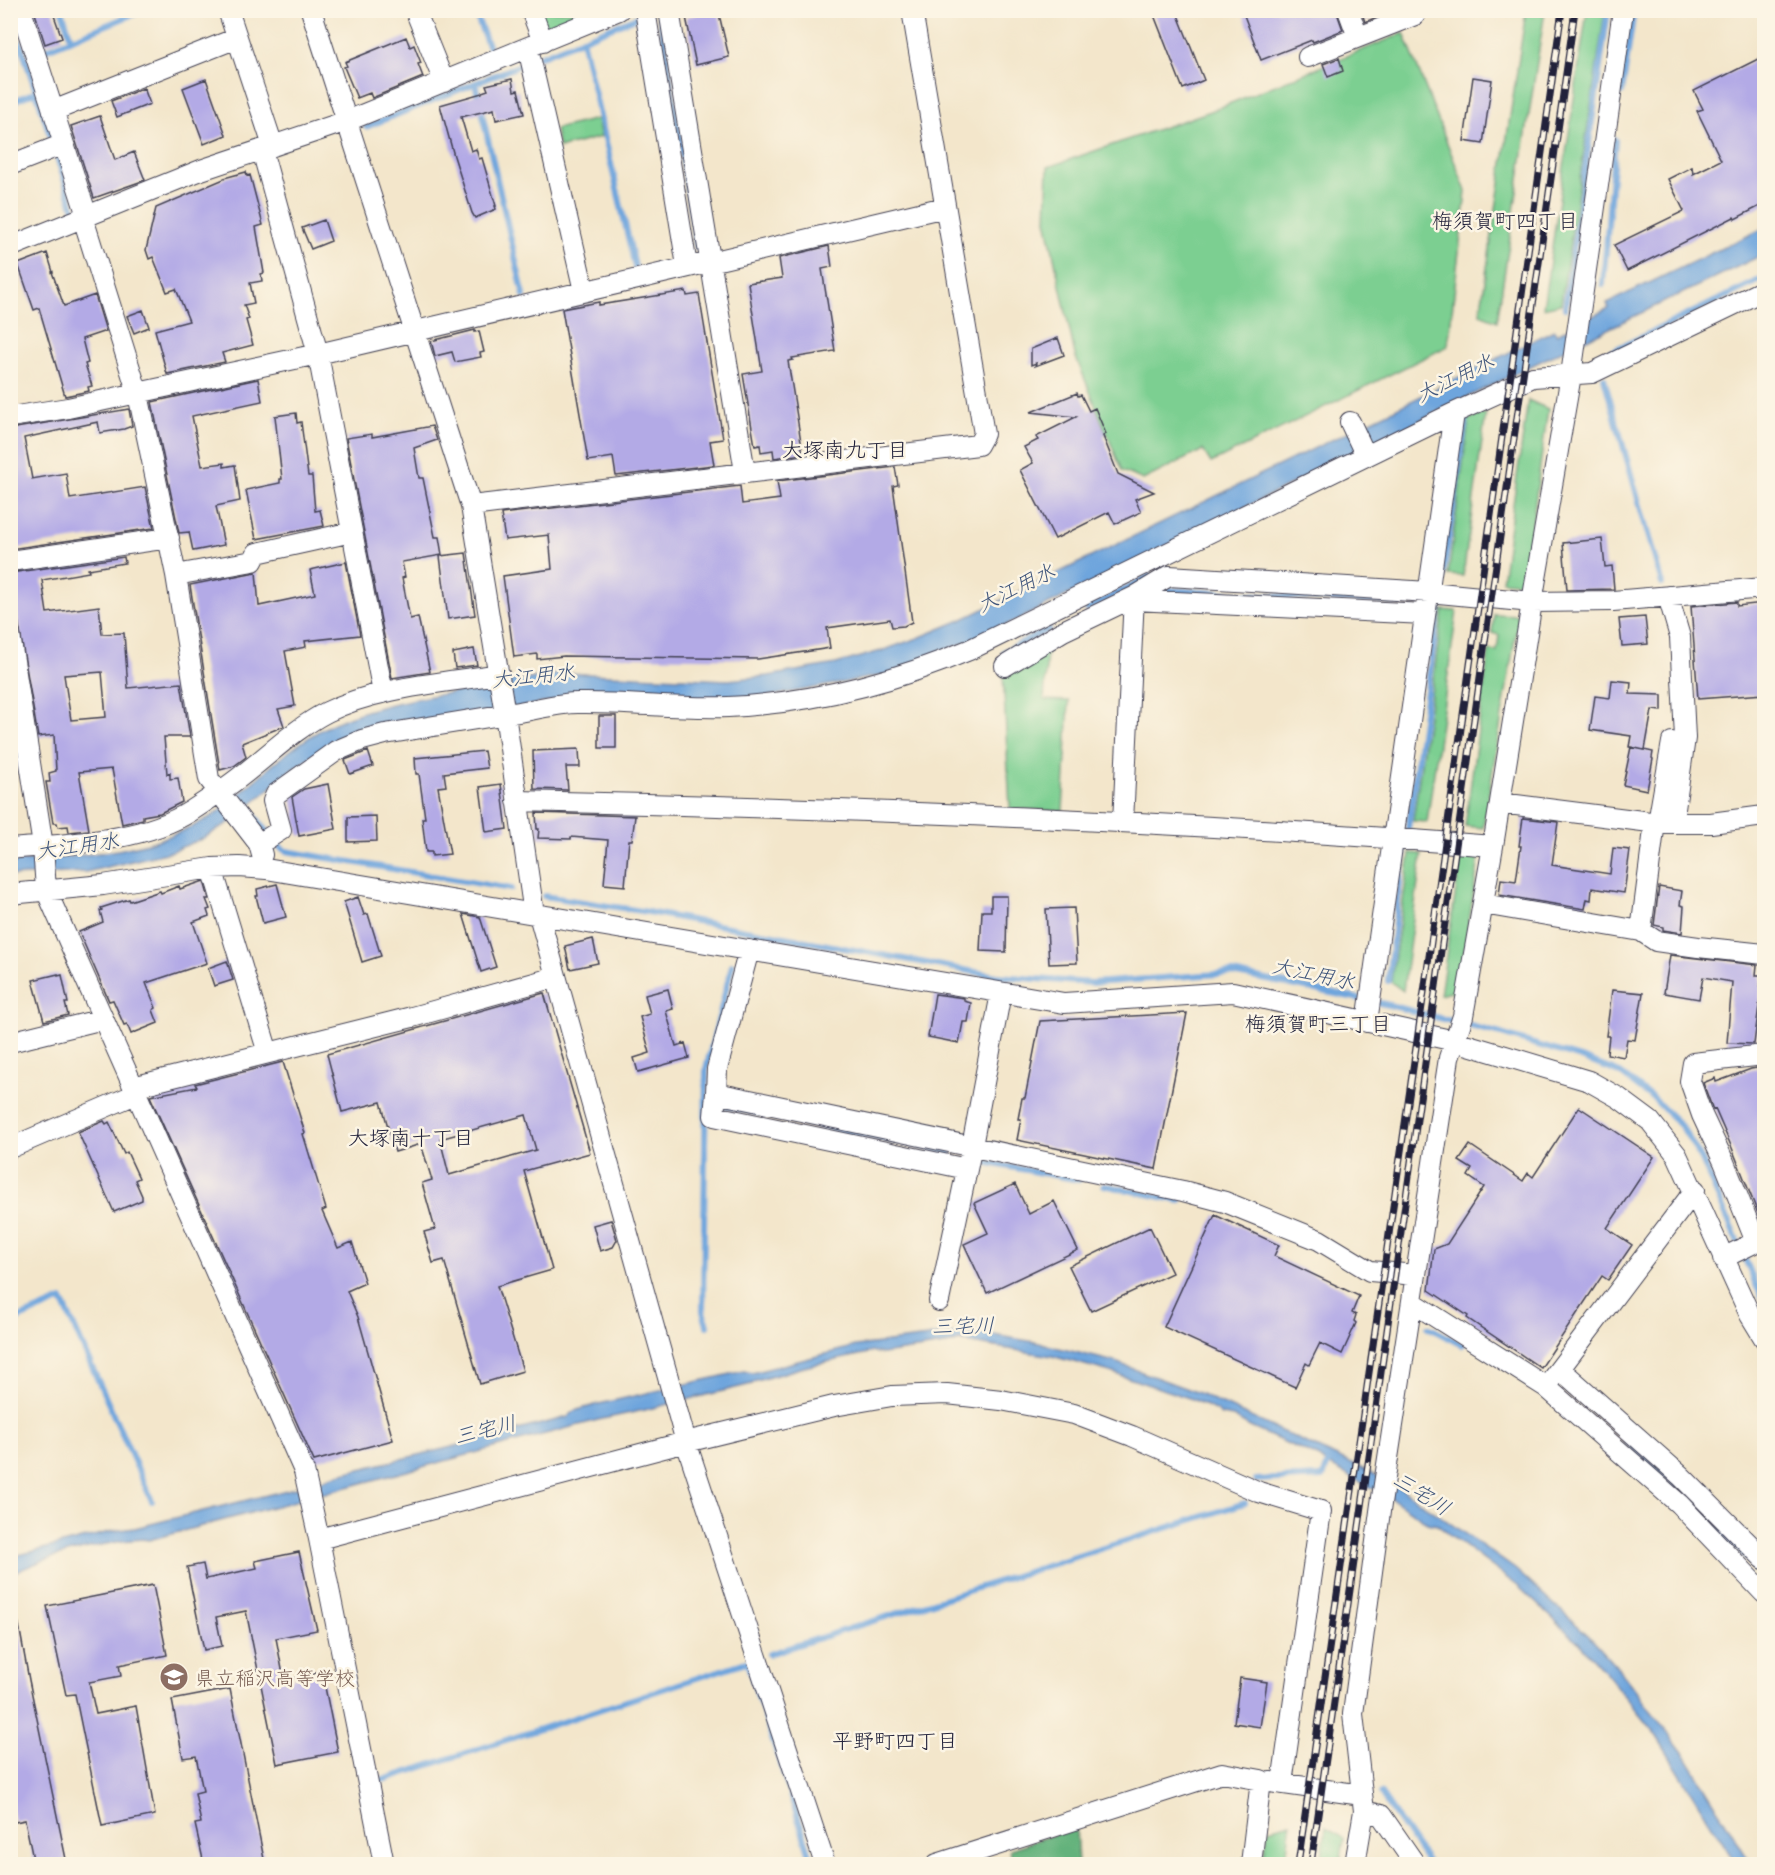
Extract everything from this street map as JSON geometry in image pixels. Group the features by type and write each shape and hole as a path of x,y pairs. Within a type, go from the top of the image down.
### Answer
{"street":[{"path":"21,10 19,34 53,111 64,144 138,394 169,537 209,779 242,821 267,839"},
{"path":"228,10 267,148 318,354 383,693"},
{"path":"311,10 471,506 536,915 556,977 686,1442 825,1864"},
{"path":"415,10 444,82"},
{"path":"531,10 535,45 584,291"},
{"path":"10,248 201,170 347,122 619,10"},
{"path":"645,10 687,266"},
{"path":"669,10 746,472"},
{"path":"471,506 978,444 984,434 912,10"},
{"path":"1348,10 1358,37"},
{"path":"1355,1864 1363,1803 1353,1714 1381,1504 1449,1058 1458,1030 1483,904 1571,375 1623,10"},
{"path":"1308,57 1415,15"},
{"path":"53,111 237,38"},
{"path":"10,165 64,144"},
{"path":"10,417 138,394 416,332 687,266 945,207"},
{"path":"267,839 281,830 273,801 276,794 336,751 362,740 385,734 505,712 576,703 727,707 789,702 837,693 925,668 969,650 1366,455 1533,377 1593,373 1764,290"},
{"path":"1367,1017 1454,413"},
{"path":"1351,423 1366,455"},
{"path":"176,575 253,561 257,553 352,532"},
{"path":"10,561 169,537"},
{"path":"1005,666 1063,631 1134,598 1169,576 1429,592 1532,602 1613,601 1764,588"},
{"path":"1641,931 1662,823 1685,738 1680,637 1663,597"},
{"path":"1134,598 1425,614"},
{"path":"1123,822 1134,598"},
{"path":"10,635 17,721 43,847 46,890 305,1476 384,1864"},
{"path":"10,849 97,840 164,825 220,793 289,736 327,712 356,700 383,693 499,676"},
{"path":"517,801 770,807 1123,822 1493,846"},
{"path":"1500,803 1662,823 1711,823 1764,816"},
{"path":"266,869 267,839"},
{"path":"212,868 268,1053"},
{"path":"10,894 103,885 212,868 266,869 1064,1003 1233,992 1367,1017 1458,1030 1589,1081 1619,1098 1650,1121 1677,1155 1695,1190 1744,1248"},
{"path":"1483,904 1641,931 1656,941 1764,954"},
{"path":"749,950 717,1069 714,1116 967,1169"},
{"path":"10,1148 134,1090 556,977"},
{"path":"939,1301 1001,993"},
{"path":"10,1042 103,1019"},
{"path":"1764,1055 1693,1063 1690,1082 1724,1162 1744,1248 1750,1315 1764,1338"},
{"path":"716,1093 1183,1191 1225,1202 1319,1240 1370,1271 1416,1275"},
{"path":"1546,1387 1695,1190"},
{"path":"1412,1302 1546,1387 1679,1504 1764,1593"},
{"path":"1560,1369 1681,1476 1764,1559"},
{"path":"319,1539 686,1442 834,1406 892,1396 947,1394 1001,1400 1074,1414 1132,1436 1258,1492 1321,1511 1282,1783"},
{"path":"937,1864 1222,1773 1282,1783 1363,1803 1381,1815 1415,1864"},
{"path":"1251,1864 1261,1780"}],"green space":[{"path":"536,11 584,11 587,17 550,32"},
{"path":"1526,11 1545,11 1497,321 1480,314"},
{"path":"1587,11 1605,11 1561,304 1543,308"},
{"path":"1404,33 1466,191 1448,346 1211,463 1203,450 1143,480 1122,471 1075,355 1046,220 1048,167 1211,111"},
{"path":"597,119 601,137 559,148 555,129"},
{"path":"1528,400 1548,409 1524,583 1502,581"},
{"path":"1486,413 1463,576 1448,575 1469,419"},
{"path":"1443,610 1457,611 1427,822 1413,821"},
{"path":"1494,614 1519,615 1483,828 1465,826 1489,650 1497,651 1499,635 1492,633"},
{"path":"1047,650 1044,700 1069,701 1063,811 1010,809 1003,675"},
{"path":"1410,853 1422,854 1403,991 1391,982"},
{"path":"1461,857 1479,859 1458,990 1440,995"},
{"path":"1291,1823 1285,1864 1263,1864 1268,1829"},
{"path":"1076,1827 1078,1864 1012,1864 1010,1849"},
{"path":"1326,1827 1344,1839 1340,1864 1321,1864"}],"water":[{"path":"1764,228 1764,254 1516,373 1013,622 894,673 744,701 575,697 334,742 293,769 230,822 204,838 170,852 86,872 11,876 11,862 114,851 164,838 189,828 219,811 278,760 308,738 338,721 379,707 485,687 488,681 509,679 517,681 564,673 728,680 768,676 836,664 918,638 961,620 1554,330 1557,334 1609,308 1607,303"},
{"path":"982,1333 1035,1342 1115,1362 1201,1394 1393,1483 1515,1569 1588,1635 1618,1668 1685,1755 1751,1864 1736,1864 1656,1735 1578,1642 1519,1587 1437,1525 1428,1523 1391,1498 1328,1465 1320,1458 1233,1417 1221,1415 1192,1399 1107,1371 1052,1356 959,1341 882,1354 873,1352 804,1367 752,1384 598,1420 149,1540 128,1540 82,1550 45,1560 11,1573 11,1557 315,1483 339,1474 568,1417 574,1411 599,1404 744,1371 752,1373 856,1346 941,1335"}],"building":[{"path":"34,10 52,10 62,38 45,44"},
{"path":"718,10 729,57 696,65 686,17"},
{"path":"1152,10 1176,10 1204,80 1183,89"},
{"path":"1242,10 1336,10 1343,30 1261,60"},
{"path":"1361,10 1394,10 1365,22"},
{"path":"406,37 410,47 414,45 421,63 418,64 423,77 372,98 370,93 357,98 344,67 347,66 345,62"},
{"path":"1764,56 1764,204 1627,271 1614,245 1684,211 1668,179 1692,167 1693,174 1721,160 1697,111 1703,109 1694,91"},
{"path":"1339,58 1343,71 1328,77 1323,64"},
{"path":"1473,77 1492,80 1483,144 1464,141"},
{"path":"206,79 226,135 204,144 183,88"},
{"path":"512,79 514,91 518,90 524,114 496,120 494,109 461,117 471,151 476,149 479,159 482,158 496,206 496,209 475,218 440,105 482,93 488,90 486,85"},
{"path":"144,88 150,104 117,117 111,101"},
{"path":"100,116 115,160 134,152 145,180 94,198 71,126"},
{"path":"246,172 247,176 250,175 263,225 256,227 264,273 261,274 262,281 250,283 254,303 244,305 249,319 246,320 253,345 222,353 225,362 167,374 155,330 189,321 176,289 167,292 153,257 149,259 146,250 156,208 224,178"},
{"path":"324,220 331,241 311,249 302,228"},
{"path":"829,246 832,267 822,269 835,351 792,358 793,360 788,361 803,454 774,458 773,450 761,452 760,445 755,446 743,374 762,371 748,283 782,278 779,258"},
{"path":"47,253 64,306 95,295 106,331 82,339 88,363 85,364 92,386 88,387 89,391 65,396 39,308 34,310 18,264"},
{"path":"686,291 687,296 699,294 723,439 710,441 714,465 616,476 613,457 588,461 562,309"},
{"path":"143,310 149,327 134,333 127,316"},
{"path":"475,330 475,332 479,331 484,352 480,353 481,357 455,362 452,352 435,356 431,341"},
{"path":"1058,338 1064,355 1035,366 1036,363 1031,365 1031,349"},
{"path":"258,379 262,401 192,416 202,466 224,463 224,467 235,465 240,501 216,506 224,545 193,551 189,532 179,533 152,402"},
{"path":"1077,393 1078,396 1081,395 1089,411 1095,408 1106,434 1103,436 1118,474 1154,492 1135,499 1141,512 1115,524 1109,512 1055,539 1020,470 1033,463 1024,447 1038,440 1036,437 1076,417 1031,412"},
{"path":"129,409 132,426 124,429 100,433 98,422 24,438 32,479 66,473 70,499 145,487 154,528 10,549 10,429"},
{"path":"296,413 297,423 301,422 308,476 312,476 315,511 320,510 324,526 256,539 246,490 280,483 282,479 275,416"},
{"path":"432,426 437,440 414,448 419,478 423,478 435,537 439,537 442,555 402,562 405,577 402,578 410,619 418,617 430,672 392,678 346,438 372,434 372,437"},
{"path":"895,467 898,485 893,486 912,622 904,626 892,627 890,619 827,628 830,648 758,659 564,656 537,659 537,654 514,657 503,576 552,569 549,535 505,540 501,514 740,486 742,504 780,499 777,481"},
{"path":"1602,539 1605,567 1612,566 1614,589 1567,590 1563,543"},
{"path":"466,553 475,615 448,619 440,556"},
{"path":"124,557 125,563 42,580 47,613 99,606 102,634 124,633 128,688 181,683 190,737 164,737 167,774 170,773 170,779 178,778 182,802 160,813 143,816 143,819 122,824 112,769 79,772 89,830 69,832 68,826 58,827 57,823 53,823 46,782 50,782 49,773 56,771 54,735 38,737 10,573","holes":["102,672 106,717 71,720 64,675"]},
{"path":"346,562 360,635 305,641 306,647 285,651 295,706 278,709 284,726 242,743 246,757 234,766 220,770 190,585 256,572 259,606 315,594 310,570"},
{"path":"1737,602 1737,606 1764,603 1764,694 1698,699 1691,606"},
{"path":"1645,617 1648,644 1622,646 1619,619"},
{"path":"474,649 477,665 455,668 453,653"},
{"path":"1612,680 1631,682 1630,694 1662,695 1662,711 1652,710 1645,750 1629,747 1631,736 1590,730 1595,696 1610,698"},
{"path":"599,716 616,716 616,748 599,748"},
{"path":"1631,747 1653,752 1647,790 1623,785"},
{"path":"579,749 580,767 566,767 568,790 534,789 533,751"},
{"path":"368,751 373,766 350,774 345,760"},
{"path":"484,751 487,768 444,773 446,786 438,787 450,854 432,856 432,852 426,852 422,818 425,818 415,758"},
{"path":"328,784 336,829 299,836 292,797 304,789"},
{"path":"501,784 507,829 486,832 480,787"},
{"path":"536,813 635,816 632,840 629,840 625,886 604,884 608,840 571,837 571,839 538,838"},
{"path":"376,816 377,841 348,842 348,817"},
{"path":"1523,818 1558,822 1552,865 1610,874 1613,848 1630,850 1624,893 1592,888 1591,900 1587,899 1585,909 1499,895 1501,879 1516,881"},
{"path":"204,881 209,899 206,899 210,909 207,910 209,916 193,922 207,963 146,983 156,1008 153,1010 158,1023 131,1034 127,1024 124,1025 113,1000 109,1001 79,932 103,922 101,908"},
{"path":"277,884 286,917 263,923 256,896 258,896 257,889"},
{"path":"1659,887 1682,891 1680,905 1684,906 1682,933 1663,930 1663,927 1654,925"},
{"path":"991,896 1007,896 1006,952 980,951 982,911 991,911"},
{"path":"358,897 364,915 368,914 381,956 362,962 344,902"},
{"path":"1074,908 1077,963 1049,964 1046,909"},
{"path":"463,914 480,917 496,967 481,972"},
{"path":"593,939 598,963 570,969 565,946"},
{"path":"1670,955 1757,965 1756,975 1761,975 1754,1044 1727,1043 1732,982 1703,977 1699,999 1664,993"},
{"path":"227,961 233,980 214,986 208,968"},
{"path":"58,974 58,976 62,975 68,1015 44,1021 33,980"},
{"path":"668,989 673,1009 666,1011 676,1046 685,1043 689,1058 638,1072 634,1058 650,1053 640,1017 650,1014 645,995"},
{"path":"1612,990 1643,993 1635,1040 1627,1039 1624,1057 1607,1054 1609,1036 1606,1036"},
{"path":"544,993 590,1153 524,1171 552,1270 497,1286 523,1371 480,1384 444,1260 433,1263 424,1232 435,1229 422,1183 432,1180 421,1144 395,1152 381,1102 342,1112 327,1054","holes":["526,1115 536,1150 449,1175 440,1139"]},
{"path":"935,994 964,998 964,1001 971,1003 968,1022 963,1022 959,1043 928,1037"},
{"path":"1187,1013 1156,1169 1017,1140 1022,1098 1025,1098 1040,1021"},
{"path":"283,1062 326,1209 322,1211 338,1248 352,1242 365,1283 347,1291 358,1317 393,1440 314,1461 150,1096 197,1087 195,1084"},
{"path":"1757,1068 1764,1087 1764,1226 1703,1083 1715,1078 1716,1082"},
{"path":"1579,1107 1654,1157 1607,1228 1632,1245 1608,1280 1602,1276 1541,1368 1429,1290 1434,1249 1447,1244 1484,1187 1468,1176 1472,1169 1459,1161 1470,1145 1523,1181 1528,1173 1533,1177"},
{"path":"104,1121 106,1124 109,1122 124,1154 127,1152 139,1178 135,1180 142,1196 142,1200 114,1212 78,1132"},
{"path":"1015,1184 1029,1214 1054,1201 1078,1250 987,1293 964,1244 988,1233 974,1203"},
{"path":"1215,1215 1279,1245 1274,1256 1359,1296 1352,1313 1356,1315 1354,1321 1356,1323 1342,1354 1320,1343 1309,1365 1306,1363 1295,1387 1164,1327"},
{"path":"611,1220 617,1240 613,1247 600,1251 593,1225"},
{"path":"1150,1227 1172,1273 1091,1311 1069,1266"},
{"path":"299,1552 317,1630 276,1638 284,1680 322,1672 338,1752 277,1764 246,1611 216,1617 222,1646 204,1650 187,1567 203,1564 206,1579 257,1568 255,1561"},
{"path":"153,1585 167,1655 119,1665 121,1676 89,1682 96,1714 136,1706 155,1815 102,1826 75,1694 66,1695 47,1606"},
{"path":"18,1620 67,1864 34,1864 25,1820 15,1822 10,1800 10,1621"},
{"path":"1240,1678 1267,1682 1260,1727 1234,1723"},
{"path":"230,1689 265,1864 204,1864 195,1824 201,1823 195,1793 203,1791 196,1756 183,1758 172,1700"}],"waterway":[{"path":"62,10 71,39"},
{"path":"42,51 144,10"},
{"path":"474,10 492,55"},
{"path":"659,10 697,247"},
{"path":"1565,308 1608,10"},
{"path":"1622,92 1634,10"},
{"path":"10,15 15,28"},
{"path":"539,57 637,17"},
{"path":"582,39 636,271"},
{"path":"20,42 52,141"},
{"path":"366,127 523,64"},
{"path":"475,83 524,296"},
{"path":"10,102 36,92"},
{"path":"1603,284 1615,140"},
{"path":"57,157 74,210"},
{"path":"1598,358 1764,278"},
{"path":"1604,378 1662,584"},
{"path":"1442,582 1466,419"},
{"path":"1087,609 1150,576"},
{"path":"1168,590 1407,603"},
{"path":"1408,828 1439,605"},
{"path":"1004,652 1049,629"},
{"name":"大江用水","path":"244,803 286,851 511,889"},
{"path":"1388,981 1404,848"},
{"name":"大江用水","path":"544,896 642,911 997,976 1092,983 1232,973 1385,1004 1501,1034 1584,1059 1620,1073 1654,1099 1682,1127 1702,1160 1764,1300"},
{"path":"707,1326 703,1311 706,1069 732,965"},
{"path":"724,1106 950,1153"},
{"path":"984,1162 1079,1180"},
{"path":"1104,1185 1180,1201"},
{"path":"10,1322 62,1300 152,1501"},
{"path":"1428,1327 1462,1345"},
{"path":"1626,1441 1678,1487 1764,1575"},
{"path":"1256,1480 1323,1477 1330,1459"},
{"path":"769,1654 1245,1503"},
{"path":"377,1782 749,1661"},
{"path":"747,1662 813,1864"},
{"path":"1381,1794 1429,1864"}],"railway":[{"path":"1298,1864 1424,992 1562,10"},
{"path":"1311,1864 1575,10"}],"place":[{"name":"県立稲沢高等学校","path":"174,1677"}],"district":[{"name":"梅須賀町四丁目","path":"1505,219"},
{"name":"大塚南九丁目","path":"845,448"},
{"name":"梅須賀町三丁目","path":"1318,1022"},
{"name":"大塚南十丁目","path":"411,1136"},
{"name":"平野町四丁目","path":"895,1739"}],"water label":[{"name":"三宅川","path":"963,1324"},
{"name":"三宅川","path":"485,1428"},
{"name":"三宅川","path":"1423,1492"}]}
